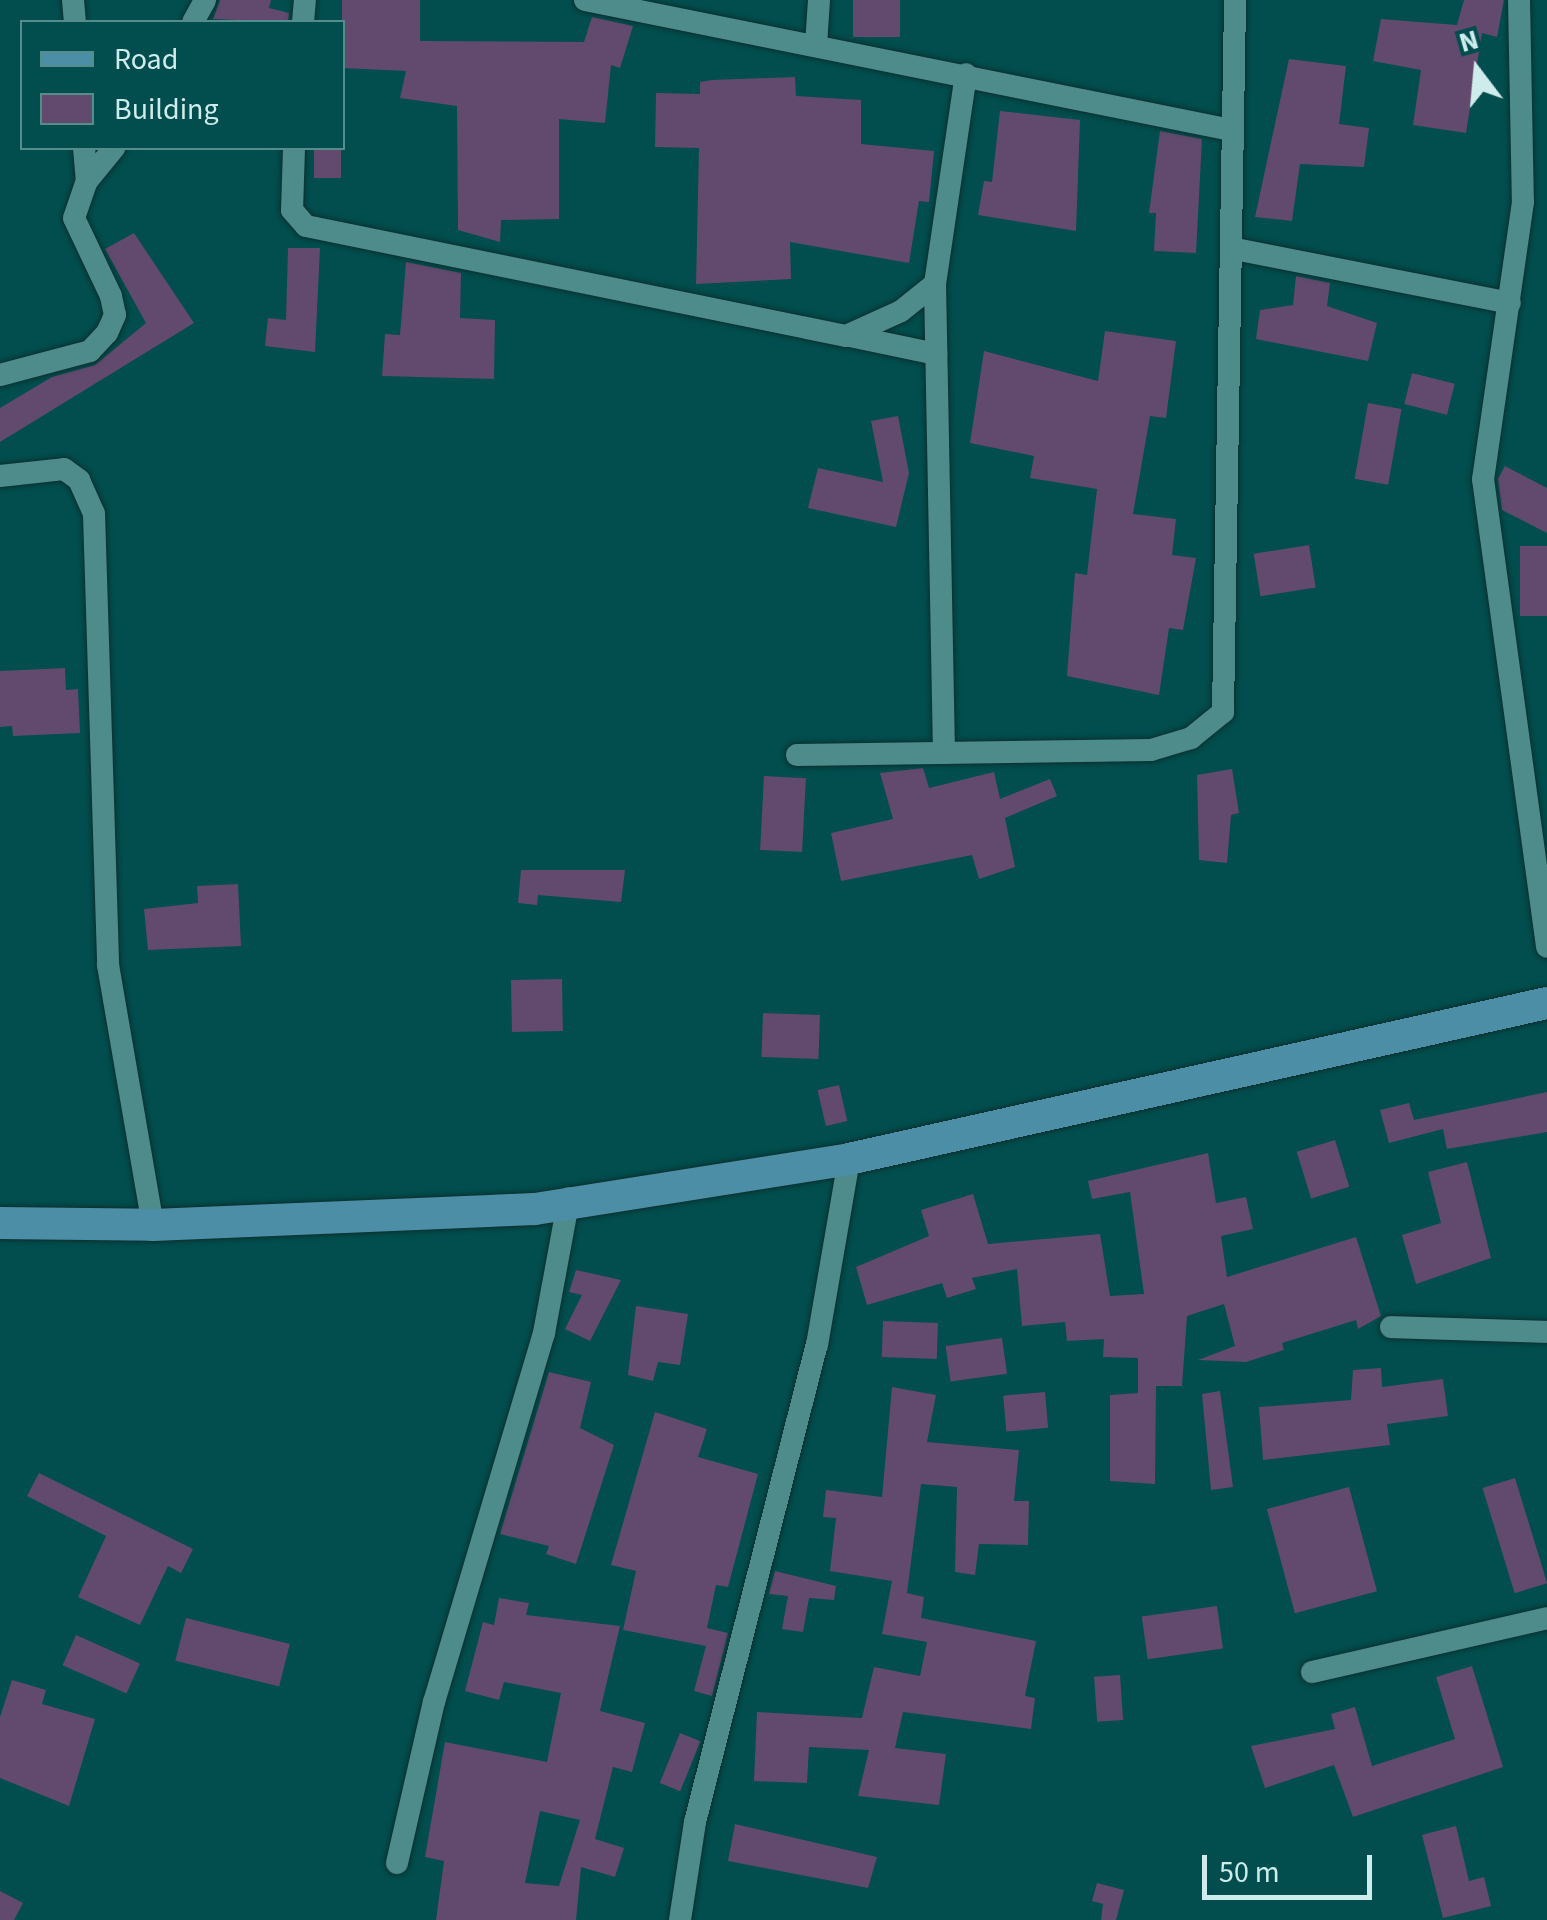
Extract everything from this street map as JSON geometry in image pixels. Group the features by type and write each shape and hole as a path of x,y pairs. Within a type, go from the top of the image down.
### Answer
{"main road":[{"path":"0,1223 153,1225 435,1218 849,1159 1547,1003"}],"street":[{"path":"585,0 1231,130"},
{"path":"816,45 819,0"},
{"path":"797,754 1151,750 1191,738 1224,712 1235,0"},
{"path":"1519,0 1523,202 1483,479 1547,947"},
{"path":"944,753 936,284 966,74"},
{"path":"84,150 88,181"},
{"path":"0,375 90,351 115,315 74,218 88,181 112,150"},
{"path":"294,150 292,210 306,226 936,354"},
{"path":"1234,250 1510,303"},
{"path":"846,336 901,311 936,284"},
{"path":"0,476 64,469 79,480 94,514 108,965 153,1225"},
{"path":"680,1920 694,1822 816,1346 849,1159"},
{"path":"397,1863 434,1702 544,1332 569,1198"},
{"path":"1391,1327 1547,1332"},
{"path":"1312,1672 1547,1618"}],"building":[{"path":"220,0 271,0 269,8 289,13 288,20 213,19"},
{"path":"342,0 420,0 420,41 584,42 592,17 633,26 620,68 611,65 605,123 559,119 559,219 501,220 500,242 458,230 457,106 400,98 406,71 345,68"},
{"path":"853,0 900,0 900,37 853,37"},
{"path":"1464,0 1504,0 1497,37 1482,33 1466,133 1413,125 1421,70 1373,61 1381,19 1457,25"},
{"path":"1289,59 1346,66 1339,124 1369,128 1364,167 1300,164 1292,221 1255,217"},
{"path":"795,77 796,96 861,100 861,144 934,151 929,202 919,201 909,263 790,242 791,279 696,284 699,148 655,147 656,93 700,94 700,82 712,80"},
{"path":"1000,111 1080,120 1076,231 978,215 984,181 992,182"},
{"path":"1160,131 1202,139 1196,253 1154,251 1156,213 1149,213"},
{"path":"314,150 341,150 341,178 314,178"},
{"path":"134,233 194,323 0,442 0,408 52,377 95,365 146,323 105,249"},
{"path":"288,248 320,248 315,352 265,346 268,318 286,320"},
{"path":"406,262 461,273 460,318 495,320 494,379 382,376 385,334 400,335"},
{"path":"1296,276 1330,283 1327,306 1377,323 1368,361 1256,339 1260,310 1293,305"},
{"path":"1105,331 1176,341 1166,418 1150,416 1133,514 1176,519 1172,555 1196,558 1183,630 1169,628 1159,695 1067,676 1075,573 1087,575 1097,489 1030,478 1034,456 970,443 984,351 1098,381"},
{"path":"1412,373 1455,384 1447,415 1404,404"},
{"path":"1368,403 1401,409 1388,485 1355,479"},
{"path":"898,416 909,473 896,527 808,508 818,468 883,482 871,421"},
{"path":"1505,466 1547,488 1547,533 1502,510 1498,479"},
{"path":"1309,545 1316,587 1260,596 1254,554"},
{"path":"1520,546 1547,546 1547,616 1520,616"},
{"path":"65,668 66,690 78,689 80,733 13,736 12,726 0,727 0,671"},
{"path":"923,768 929,788 994,772 1000,799 1050,779 1057,796 1005,818 1015,867 979,879 972,855 841,881 831,833 893,819 880,773"},
{"path":"1232,769 1239,813 1231,815 1227,863 1199,860 1197,775"},
{"path":"764,776 806,778 802,852 760,850"},
{"path":"521,870 625,870 621,902 538,895 537,905 518,903"},
{"path":"238,884 241,946 148,950 144,909 198,903 197,886"},
{"path":"562,979 563,1031 512,1032 511,980"},
{"path":"763,1013 820,1015 818,1059 761,1057"},
{"path":"839,1085 847,1121 826,1126 818,1090"},
{"path":"1547,1092 1547,1132 1447,1149 1443,1129 1389,1143 1380,1110 1409,1103 1414,1120"},
{"path":"1335,1140 1349,1187 1311,1199 1297,1152"},
{"path":"1208,1153 1216,1203 1246,1197 1253,1229 1221,1236 1227,1277 1356,1237 1381,1316 1358,1329 1356,1320 1282,1343 1284,1350 1246,1362 1198,1360 1235,1346 1224,1304 1187,1316 1182,1386 1156,1386 1155,1484 1110,1481 1110,1395 1138,1393 1138,1358 1103,1357 1104,1339 1067,1341 1065,1322 1022,1326 1017,1269 972,1278 976,1289 947,1298 942,1283 867,1305 856,1267 929,1236 921,1210 973,1194 988,1244 1100,1234 1110,1296 1144,1294 1130,1192 1092,1199 1088,1181"},
{"path":"1467,1162 1491,1258 1416,1284 1402,1235 1441,1223 1428,1172"},
{"path":"576,1270 621,1280 590,1341 565,1329 582,1295 569,1292"},
{"path":"636,1306 688,1314 680,1365 658,1362 653,1381 628,1375"},
{"path":"883,1321 938,1323 937,1359 882,1357"},
{"path":"1002,1338 1007,1374 951,1382 946,1346"},
{"path":"1381,1368 1382,1387 1443,1379 1448,1416 1387,1424 1390,1445 1263,1460 1259,1407 1351,1400 1353,1370"},
{"path":"549,1372 591,1382 580,1428 614,1445 576,1564 546,1554 549,1546 500,1534"},
{"path":"892,1387 936,1395 927,1442 1019,1450 1014,1501 1029,1501 1028,1545 979,1544 975,1575 955,1572 957,1487 921,1484 907,1593 924,1597 921,1618 1036,1641 1025,1696 1035,1698 1031,1729 903,1712 895,1748 946,1754 939,1805 858,1796 869,1750 809,1747 807,1783 754,1781 757,1712 862,1718 874,1667 920,1676 927,1642 882,1634 892,1581 830,1571 836,1518 823,1517 826,1490 882,1497"},
{"path":"1220,1391 1233,1487 1211,1490 1202,1394"},
{"path":"1045,1392 1048,1428 1006,1432 1003,1396"},
{"path":"655,1412 707,1429 698,1457 758,1474 728,1587 716,1585 707,1628 728,1633 712,1696 694,1691 706,1646 623,1630 636,1571 611,1565"},
{"path":"39,1473 193,1549 181,1573 168,1566 140,1625 78,1597 106,1536 27,1496"},
{"path":"1515,1478 1547,1583 1515,1593 1482,1488"},
{"path":"1349,1487 1377,1591 1295,1613 1267,1509"},
{"path":"775,1571 836,1586 834,1600 809,1598 803,1632 782,1629 788,1596 769,1594"},
{"path":"499,1598 529,1603 526,1615 620,1626 600,1711 645,1723 632,1772 613,1767 595,1839 624,1848 615,1877 581,1867 576,1920 436,1920 444,1861 425,1857 445,1742 547,1762 561,1693 504,1682 499,1700 465,1691 483,1622 494,1625","holes":["540,1811 580,1820 559,1886 525,1883"]},
{"path":"1217,1606 1223,1649 1148,1659 1142,1617"},
{"path":"186,1618 290,1644 279,1687 175,1661"},
{"path":"76,1635 140,1663 127,1694 63,1665"},
{"path":"1472,1666 1503,1767 1353,1817 1334,1765 1265,1788 1251,1746 1335,1729 1331,1714 1355,1707 1372,1766 1455,1739 1436,1677"},
{"path":"1120,1675 1123,1720 1097,1722 1094,1677"},
{"path":"12,1680 46,1690 42,1704 95,1719 69,1806 0,1778 0,1717"},
{"path":"680,1733 700,1741 680,1791 660,1783"},
{"path":"735,1824 877,1857 868,1888 728,1861"},
{"path":"1456,1826 1469,1881 1484,1877 1491,1906 1443,1918 1422,1835"},
{"path":"1097,1883 1124,1890 1116,1920 1101,1920 1103,1904 1092,1901"},
{"path":"0,1891 23,1903 14,1920 0,1920"}]}
